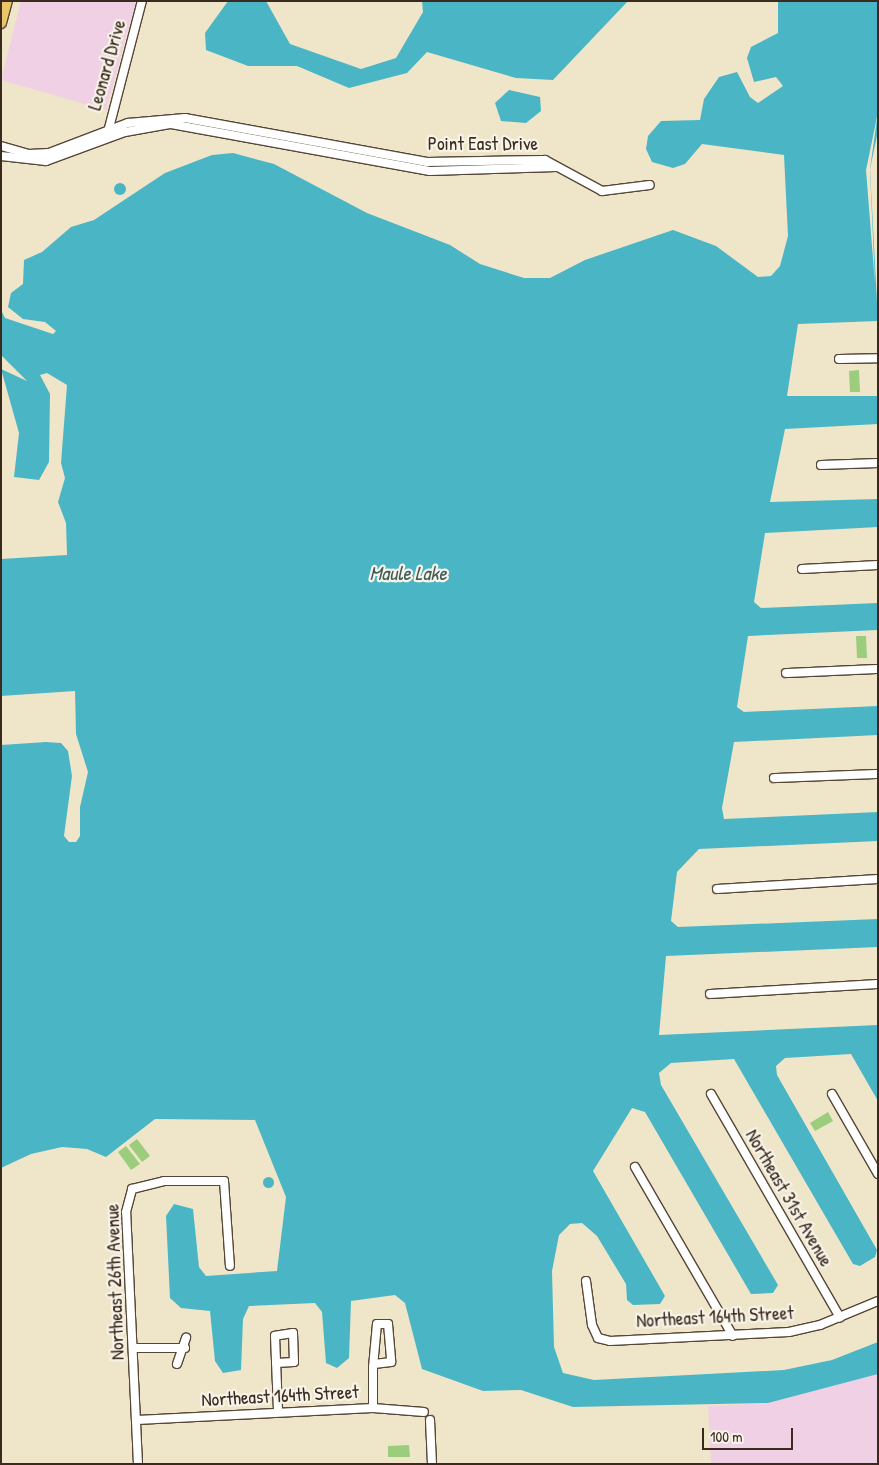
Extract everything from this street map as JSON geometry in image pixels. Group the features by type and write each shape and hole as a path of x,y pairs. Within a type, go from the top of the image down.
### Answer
{"main road":[{"path":"1,23 7,1"}],"street":[{"name":"Leonard Drive","path":"110,137 107,128 142,1"},
{"name":"Point East Drive","path":"1,146 28,154 50,152 107,128 156,118 193,118 427,162 534,159 556,167"},
{"name":"Point East Drive","path":"1,156 46,161 110,137 146,126 184,125 430,171 556,167"},
{"path":"556,167 602,191 650,185"},
{"path":"839,359 878,358"},
{"path":"821,465 878,463"},
{"path":"802,569 878,566"},
{"path":"786,673 878,669"},
{"path":"774,778 878,774"},
{"path":"717,889 878,879"},
{"path":"710,994 878,984"},
{"name":"Northeast 31st Avenue","path":"711,1094 840,1317"},
{"path":"832,1094 878,1174"},
{"path":"635,1167 733,1336"},
{"name":"Northeast 26th Avenue","path":"138,1464 126,1212 132,1189 164,1181 224,1181 230,1266"},
{"name":"Northeast 164th Street","path":"586,1281 592,1325 598,1338 610,1341 789,1332 840,1317 878,1301"},
{"path":"374,1364 391,1362 389,1325 377,1324 374,1364 374,1408"},
{"path":"276,1363 294,1362 294,1334 276,1334 276,1363 278,1412"},
{"path":"177,1364 176,1356 185,1348 186,1338"},
{"path":"133,1348 185,1348"},
{"name":"Northeast 164th Street","path":"137,1420 374,1408 424,1412"},
{"path":"430,1420 432,1464"}],"shaded area":[{"path":"21,1 136,1 106,110 1,80"},
{"path":"878,1374 878,1463 711,1464 708,1406 767,1403"}],"green space":[{"path":"859,370 860,392 850,392 849,371"},
{"path":"856,636 866,636 867,658 857,658"},
{"path":"828,1112 833,1121 815,1131 810,1123"},
{"path":"137,1139 150,1156 142,1162 129,1145"},
{"path":"126,1146 140,1164 131,1170 118,1152"},
{"path":"409,1445 410,1457 388,1457 388,1446"}],"water":[{"path":"228,1 266,1 290,44 361,69 396,58 423,12 422,1 628,1 553,80 516,78 427,52 407,73 349,88 297,66 248,66 206,50 205,33"},
{"name":"Maule Lake","path":"778,1 878,1 878,131 870,169 878,321 798,324 787,396 878,396 878,424 785,429 770,502 878,499 878,527 765,533 754,602 761,608 878,603 878,630 748,636 737,707 744,712 878,706 878,735 734,742 722,808 724,819 878,812 878,841 699,849 677,872 671,921 678,927 878,919 878,947 666,956 659,1035 878,1025 878,1101 851,1054 785,1058 776,1066 777,1075 877,1250 875,1257 860,1266 853,1264 734,1059 671,1063 659,1073 661,1085 778,1285 773,1293 751,1294 645,1112 632,1108 593,1171 665,1296 660,1304 633,1305 627,1300 626,1284 597,1236 582,1223 570,1224 559,1235 552,1271 554,1347 563,1373 594,1380 784,1370 832,1360 878,1342 878,1374 768,1403 573,1407 521,1390 483,1391 422,1369 405,1303 395,1295 351,1301 349,1358 337,1368 326,1363 322,1312 315,1303 249,1306 243,1319 241,1370 223,1373 215,1361 210,1311 181,1308 170,1298 166,1216 174,1204 193,1209 199,1267 206,1276 277,1271 286,1197 255,1120 155,1119 106,1157 87,1149 62,1147 31,1154 1,1168 1,745 61,743 68,751 72,776 64,836 69,842 76,842 80,836 80,807 88,772 76,734 75,691 1,696 1,559 67,555 66,523 58,502 65,478 61,463 67,385 47,373 40,375 50,394 49,462 39,480 14,477 19,433 1,369 27,381 1,355 1,310 5,318 53,334 56,331 45,322 23,319 8,307 11,293 23,284 24,260 42,252 71,227 94,220 165,173 212,155 233,153 274,164 367,213 450,245 480,264 524,278 550,278 585,260 673,230 716,246 758,277 771,276 780,266 788,236 784,155 702,144 685,164 673,168 652,162 646,149 648,136 661,121 700,120 704,99 719,77 737,72 750,97 758,103 783,86 776,77 754,82 747,58 751,47 778,33"},
{"path":"509,90 540,97 541,111 526,123 501,121 495,103"},
{"path":"122,183 125,184 125,194 118,195 115,194 114,187 115,184"},
{"path":"268,1176 274,1182 268,1188 262,1182"}],"pier":[{"path":"878,112 870,169 875,284 866,170"}]}
